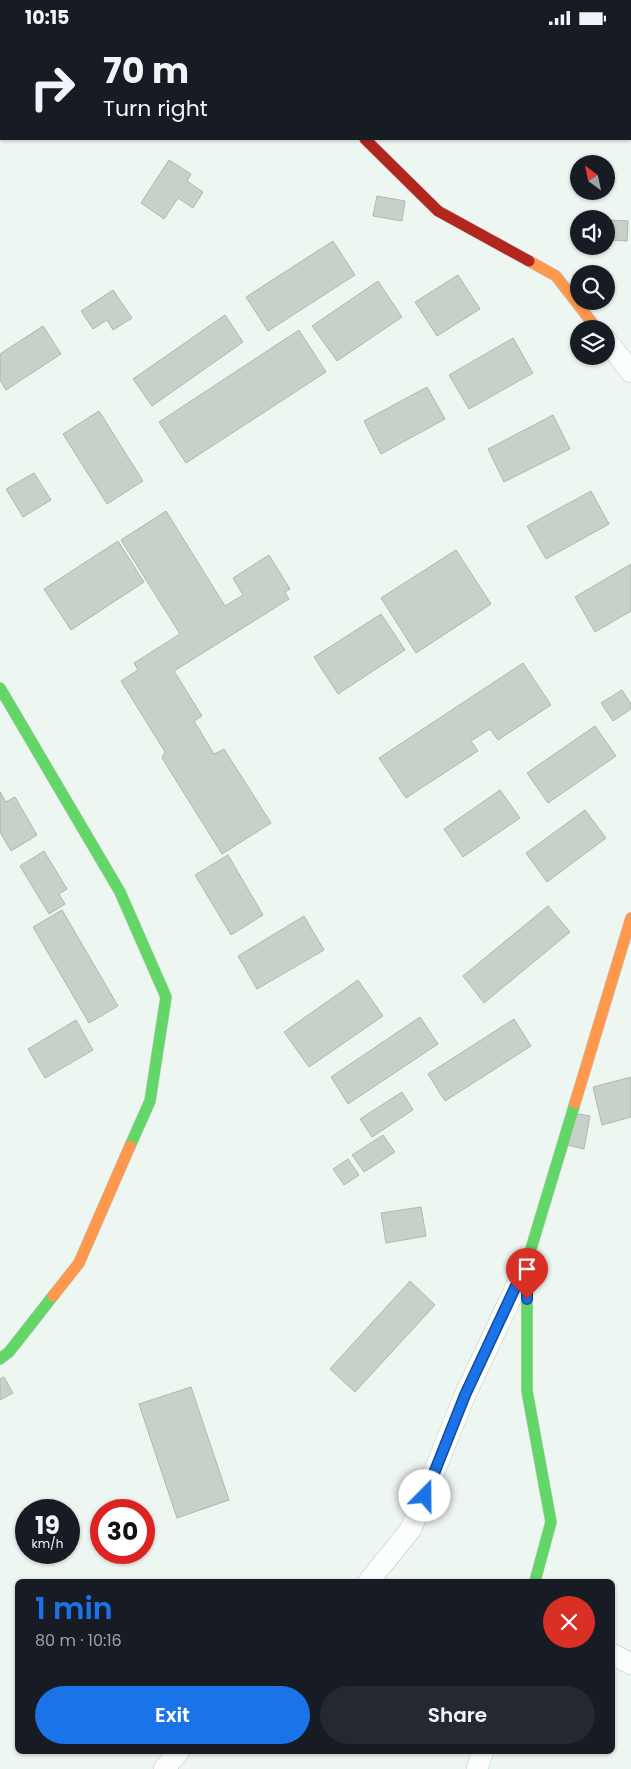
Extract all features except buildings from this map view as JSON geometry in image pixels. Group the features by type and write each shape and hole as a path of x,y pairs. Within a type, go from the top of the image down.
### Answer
{"street":[{"path":"367,140 438,211 556,276 590,320"},
{"path":"615,352 631,372"},
{"path":"0,688 120,892 166,997 150,1101 79,1263 9,1352 0,1359"},
{"path":"371,1579 411,1529 465,1395 527,1262 631,918"},
{"path":"527,1262 527,1391 552,1522 536,1579"},
{"path":"615,1656 631,1664"},
{"path":"164,1769 176,1754"},
{"path":"477,1769 483,1754"}],"traffic: fast":[{"path":"0,688 120,892 166,997 150,1101 130,1146"},
{"path":"536,1579 551,1522 527,1391 527,1262 575,1103"},
{"path":"0,1359 9,1352 53,1296"}],"traffic: slow":[{"path":"529,261 556,276 590,320"},
{"path":"575,1103 631,918"},
{"path":"53,1296 79,1263 130,1146"}],"traffic: jam":[{"path":"366,140 438,211 529,261"}],"route":[{"path":"425,1496 465,1395 527,1262 527,1299"}]}
